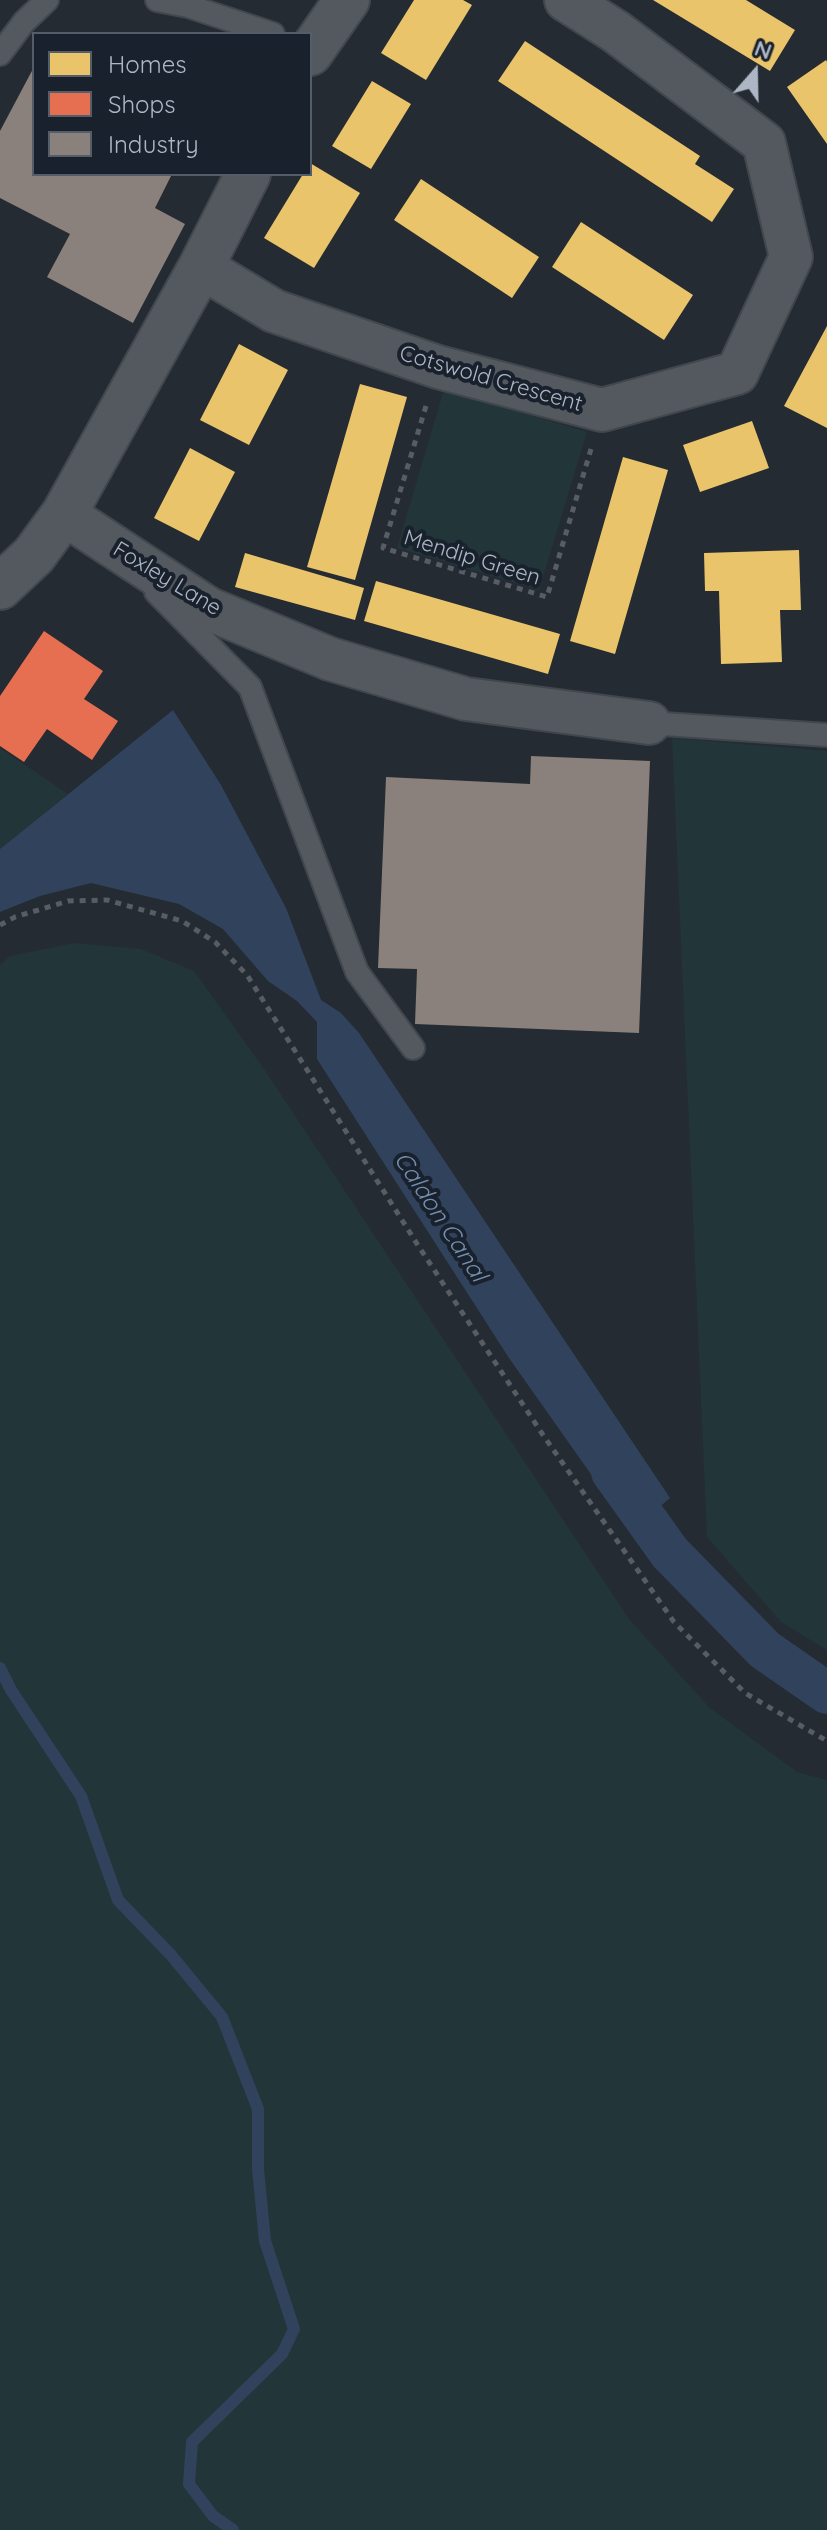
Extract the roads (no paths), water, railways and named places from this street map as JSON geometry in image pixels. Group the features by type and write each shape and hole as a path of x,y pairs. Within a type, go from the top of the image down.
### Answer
{"street":[{"path":"312,50 347,0"},
{"name":"Cotswold Crescent","path":"201,267 274,311 438,367 602,410 737,373 791,257 764,143 615,31 566,0"},
{"path":"0,587 34,555 64,514 201,267 247,176"},
{"name":"Foxley Lane","path":"64,514 209,609 330,659 466,699 649,723"}],"lane":[{"path":"0,54 24,22 47,0"},
{"path":"157,0 188,6 267,32"},
{"path":"111,545 250,687 357,972 413,1048"},
{"path":"649,723 827,735"}],"water":[{"path":"173,710 221,785 286,908 321,1000 341,1013 359,1033 670,1498 631,1531 509,1358 317,1059 317,1022 297,1001 268,981 223,929 179,904 91,883 40,896 0,912 0,849"}],"waterway":[{"name":"Caldon Canal","path":"612,1472 670,1553 765,1650 827,1693"},
{"path":"0,1668 11,1690 81,1796 118,1900 171,1955 222,2017 258,2109 258,2169 265,2241 294,2329 282,2354 192,2442 189,2484 213,2516 233,2530"}]}
